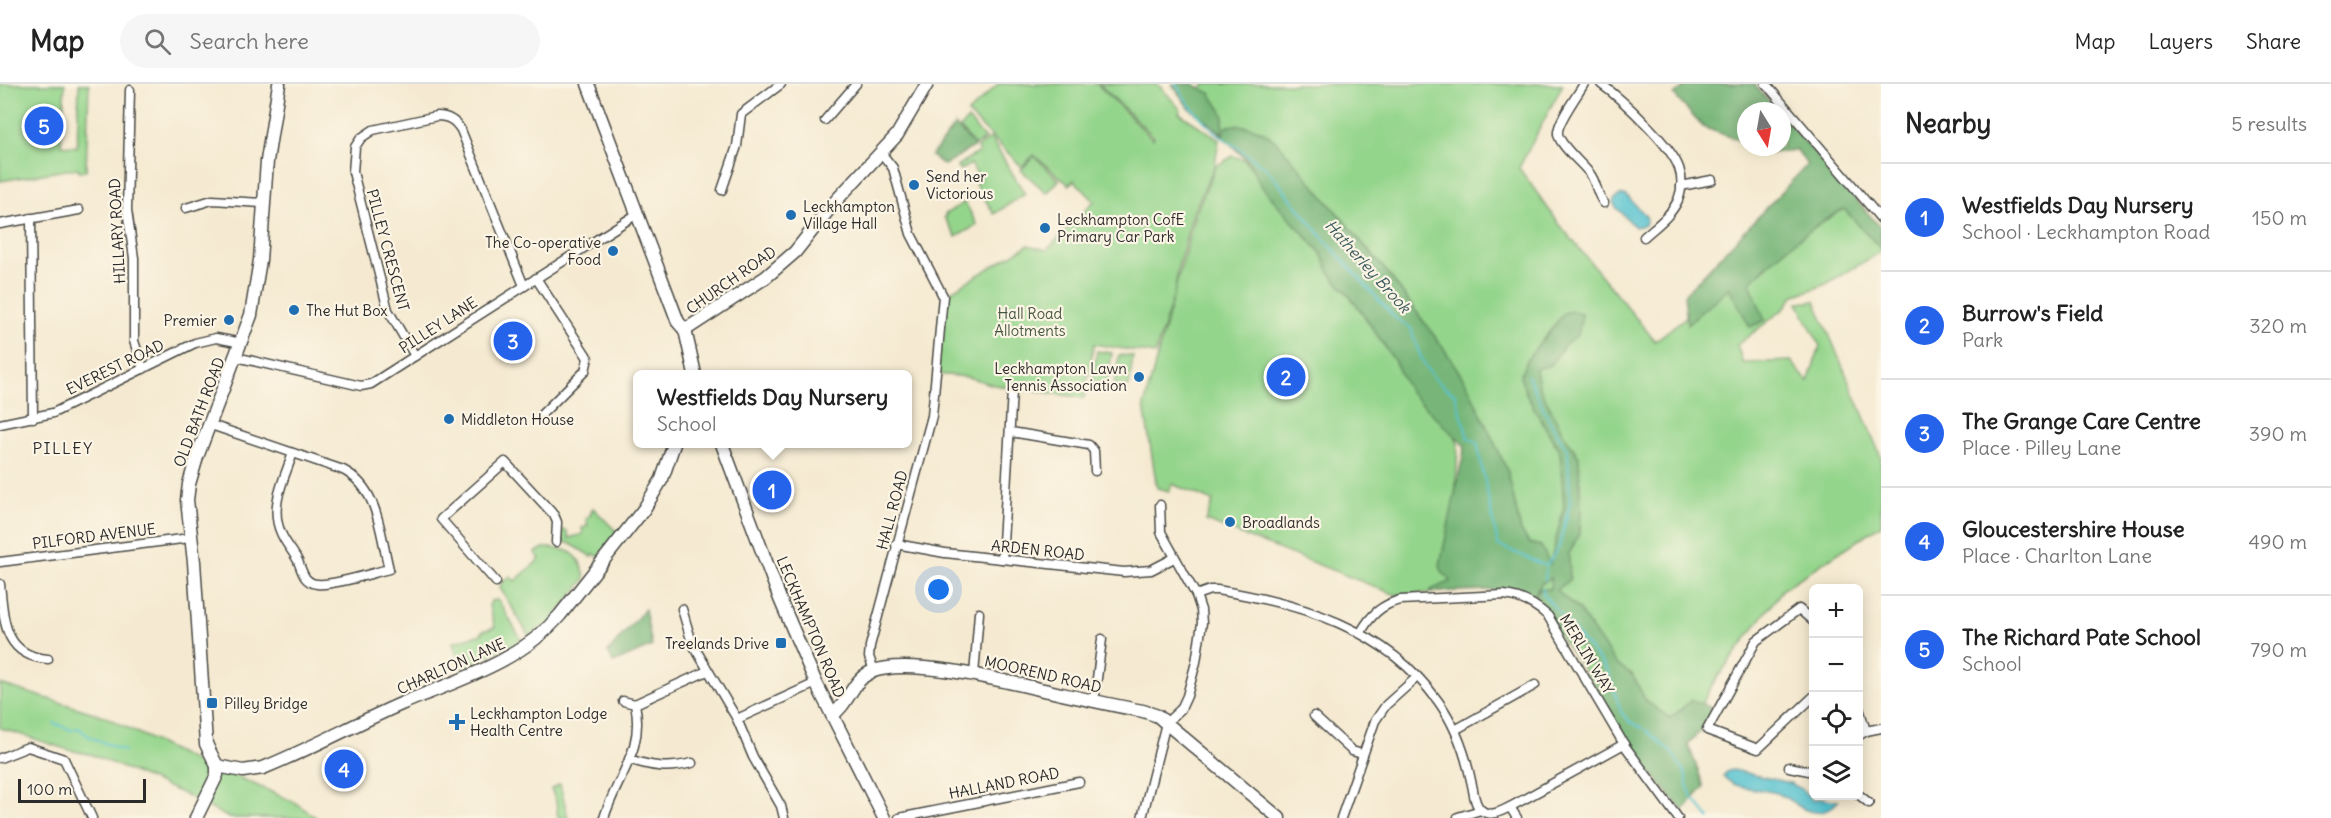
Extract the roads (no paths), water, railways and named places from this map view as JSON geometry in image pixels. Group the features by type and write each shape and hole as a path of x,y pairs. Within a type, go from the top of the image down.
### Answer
{"street":[{"name":"OLD BATH ROAD","path":"218,766 206,744 187,509 189,484 208,424 242,343 256,292 260,260 262,203 279,84"},
{"path":"588,84 678,322 685,330 694,370"},
{"path":"825,120 856,84"},
{"name":"CHURCH ROAD","path":"685,330 752,287 795,252 833,204 882,154 897,135 927,84"},
{"path":"1584,84 1557,130 1560,140 1592,177 1597,193 1604,203"},
{"path":"1601,84 1622,99 1673,157 1681,173 1678,200 1671,212 1644,237"},
{"path":"1766,84 1881,219"},
{"path":"722,190 737,146 741,114 778,85"},
{"name":"HILLARY ROAD","path":"130,90 127,210 134,258 134,341 143,369"},
{"name":"PILLEY CRESCENT","path":"415,356 388,310 353,172 355,147 364,135 373,130 437,116 447,117 455,122 461,130 524,286"},
{"name":"HALL ROAD","path":"874,670 869,657 870,646 932,416 943,296 911,234 894,168 882,154"},
{"path":"1681,186 1712,180"},
{"path":"186,208 212,200 262,203"},
{"path":"0,224 79,210"},
{"name":"PILLEY LANE","path":"236,357 361,386 376,383 637,214"},
{"path":"31,218 33,418"},
{"path":"536,278 588,358 585,371 542,414"},
{"name":"EVEREST ROAD","path":"0,424 53,413 195,343 223,339 242,343"},
{"path":"1002,559 1012,391"},
{"path":"208,424 293,453 343,471 362,483 372,501 389,569 323,584 312,583 306,579 294,553 280,532 276,518 278,496 293,453"},
{"path":"1011,432 1089,445 1094,451 1095,471"},
{"name":"CHARLTON LANE","path":"218,766 243,771 263,768 400,704 505,660 523,649 548,630 644,509 662,479 673,448"},
{"name":"LECKHAMPTON ROAD","path":"724,448 780,598 816,683 884,818"},
{"path":"496,582 441,519 505,462 554,515 557,522 556,542"},
{"path":"1142,818 1166,723 1184,703 1196,662 1202,623 1196,595 1161,532 1160,505"},
{"name":"PILFORD AVENUE","path":"0,562 190,538"},
{"name":"ARDEN ROAD","path":"896,544 919,550 1136,573 1151,570 1174,558"},
{"path":"0,584 5,624 9,636 22,651 34,657 48,659"},
{"path":"1196,595 1217,590 1272,600 1316,612 1361,632 1384,647 1417,677 1438,701 1455,730 1465,754 1476,805 1481,810"},
{"name":"MERLIN WAY","path":"1361,632 1374,613 1400,600 1504,595 1519,597 1533,604 1548,616 1624,744 1678,818"},
{"path":"681,609 692,643 737,719 753,757 772,788 784,818"},
{"path":"1809,618 1799,609 1756,641 1707,730 1758,749 1809,701"},
{"path":"974,675 979,614"},
{"path":"1094,702 1102,639"},
{"name":"MOOREND ROAD","path":"874,670 884,667 920,668 974,675 1158,716 1279,818"},
{"path":"832,715 842,709 857,684 866,674 874,670"},
{"path":"623,701 635,704 707,671"},
{"path":"1341,818 1362,754 1380,712 1417,677"},
{"path":"737,719 816,683"},
{"path":"1455,730 1535,685"},
{"path":"604,818 638,735 635,704"},
{"path":"1314,716 1352,751 1362,754"},
{"path":"1863,734 1881,728"},
{"path":"1458,817 1481,810 1494,813 1510,807 1624,744"},
{"path":"0,758 28,747 64,759 92,818"},
{"path":"629,759 659,768 692,763"},
{"path":"196,818 218,773 218,766"},
{"path":"1789,767 1809,771"},
{"name":"HALLAND ROAD","path":"898,818 1079,782"},
{"path":"1863,798 1869,803"},
{"path":"1510,807 1517,818"}],"water":[{"path":"1626,195 1645,215 1647,219 1645,225 1635,227 1615,206 1613,202 1615,198"},
{"path":"1733,770 1790,783 1802,789 1809,800 1838,801 1824,811 1812,812 1776,793 1735,785 1723,776"}],"waterway":[{"name":"Hatherley Brook","path":"1176,84 1190,106 1215,132 1266,168 1324,239 1395,318 1411,328 1421,358 1437,381 1455,394 1468,438 1477,443 1498,545 1546,566 1545,580"},
{"path":"1528,376 1549,420 1568,451 1570,503 1559,547 1547,565"},
{"name":"Hatherley Brook","path":"1543,589 1543,594 1608,671 1621,712 1629,721 1642,728"},
{"path":"54,723 71,730 79,728 88,736 124,751"},
{"name":"Hatherley Brook","path":"1646,730 1673,754 1686,775 1692,797 1709,818"}],"place":[{"name":"The Richard Pate School","path":"44,126"},
{"name":"Send her Victorious","path":"914,185"},
{"name":"Leckhampton Village Hall","path":"791,215"},
{"name":"Leckhampton CofE Primary Car Park","path":"1045,228"},
{"name":"The Co-operative Food","path":"613,251"},
{"name":"The Hut Box","path":"294,310"},
{"name":"Premier","path":"229,320"},
{"name":"The Grange Care Centre","path":"513,341"},
{"name":"Leckhampton Lawn Tennis Association","path":"1139,377"},
{"name":"Burrow's Field","path":"1286,377"},
{"name":"Middleton House","path":"449,419"},
{"name":"Westfields Day Nursery","path":"772,490"},
{"name":"Broadlands","path":"1230,522"},
{"name":"Treelands Drive","path":"781,643"},
{"name":"Pilley Bridge","path":"212,703"},
{"name":"Leckhampton Lodge Health Centre","path":"457,722"},
{"name":"Gloucestershire House","path":"344,769"}],"district":[{"name":"PILLEY","path":"63,448"}],"park label":[{"name":"Hall Road Allotments","path":"1030,322"}]}
